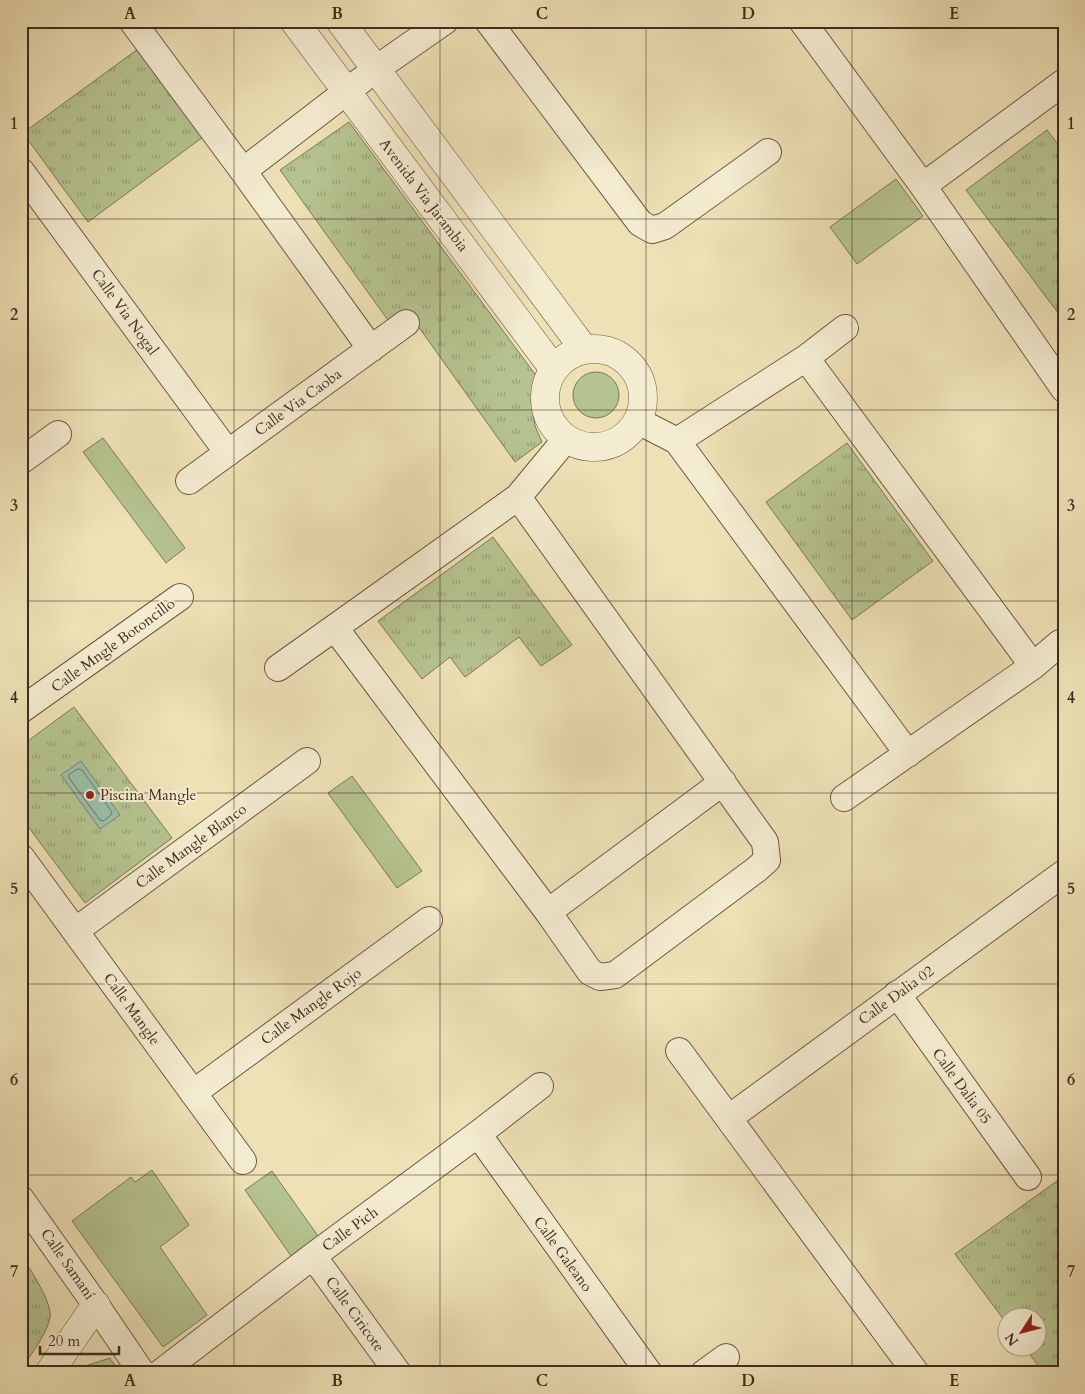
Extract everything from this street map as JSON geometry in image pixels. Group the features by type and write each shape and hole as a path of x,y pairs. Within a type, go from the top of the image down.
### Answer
{"street":[{"path":"132,21 371,348"},
{"name":"Avenida Via Jarambia","path":"294,21 554,368"},
{"path":"340,21 584,349"},
{"path":"243,171 376,69 445,21"},
{"path":"488,21 640,223 652,230 665,226 768,152"},
{"path":"802,21 1059,372"},
{"path":"923,186 1064,82"},
{"name":"Calle Via Nogal","path":"21,171 228,453"},
{"name":"Calle Via Caoba","path":"189,481 406,323"},
{"path":"677,441 806,358 845,328"},
{"path":"600,348 615,353 628,362 638,374 643,390 643,405 638,420 628,434 614,443 598,447 581,446 566,439 554,428 547,414 544,398 546,382 554,368 562,359 584,349 600,348"},
{"path":"806,358 1033,666"},
{"path":"638,420 677,441 908,754"},
{"path":"21,461 58,434"},
{"path":"278,668 518,497 566,439"},
{"path":"335,628 548,912 590,972 600,977 615,975 757,869 767,860 766,842 518,497"},
{"name":"Calle Mngle Botoncillo","path":"21,710 180,597"},
{"path":"844,798 1033,666 1060,643"},
{"name":"Calle Mangle Blanco","path":"75,931 307,761"},
{"path":"548,912 723,782"},
{"name":"Calle Mangle","path":"21,857 243,1161"},
{"name":"Calle Dalia 02","path":"729,1118 897,994 1062,877"},
{"name":"Calle Mangle Rojo","path":"193,1093 429,920"},
{"name":"Calle Dalia 05","path":"897,994 1028,1178"},
{"path":"679,1051 916,1373"},
{"name":"Calle Pich","path":"160,1373 540,1086"},
{"name":"Calle Galeano","path":"478,1134 649,1373"},
{"name":"Calle Samaní","path":"21,1199 142,1373"},
{"name":"Calle Ciricote","path":"313,1256 398,1373"},
{"path":"49,1373 96,1305"},
{"path":"704,1373 726,1357"}],"green space":[{"path":"138,49 203,137 88,222 23,133"},
{"path":"349,122 537,377 531,400 535,426 542,442 515,462 408,312 390,323 280,170"},
{"path":"1047,130 1064,152 1064,321 966,190"},
{"path":"896,179 923,216 857,264 830,227"},
{"path":"601,372 613,378 618,386 618,404 613,412 605,417 591,418 579,412 574,404 573,390 579,378 587,373"},
{"path":"103,438 185,548 166,563 83,452"},
{"path":"847,443 933,561 852,620 766,502"},
{"path":"493,537 572,645 541,666 519,637 465,677 450,657 422,679 378,621"},
{"path":"74,707 172,838 85,903 21,817 21,746"},
{"path":"352,776 422,871 397,888 328,793"},
{"path":"152,1170 189,1225 160,1247 207,1315 163,1347 72,1221 131,1177 135,1182"},
{"path":"272,1171 318,1236 291,1256 245,1190"},
{"path":"1064,1176 1064,1373 1044,1373 1031,1356 1048,1356 1048,1306 998,1306 998,1312 955,1254"},
{"path":"21,1256 45,1295 50,1318 42,1338 21,1369"},
{"path":"110,1358 120,1373 81,1373 85,1366"}],"water":[{"name":"Piscina Mangle","path":"81,761 120,815 100,829 61,775"}],"place":[{"name":"Piscina Mangle","path":"90,795"}]}
